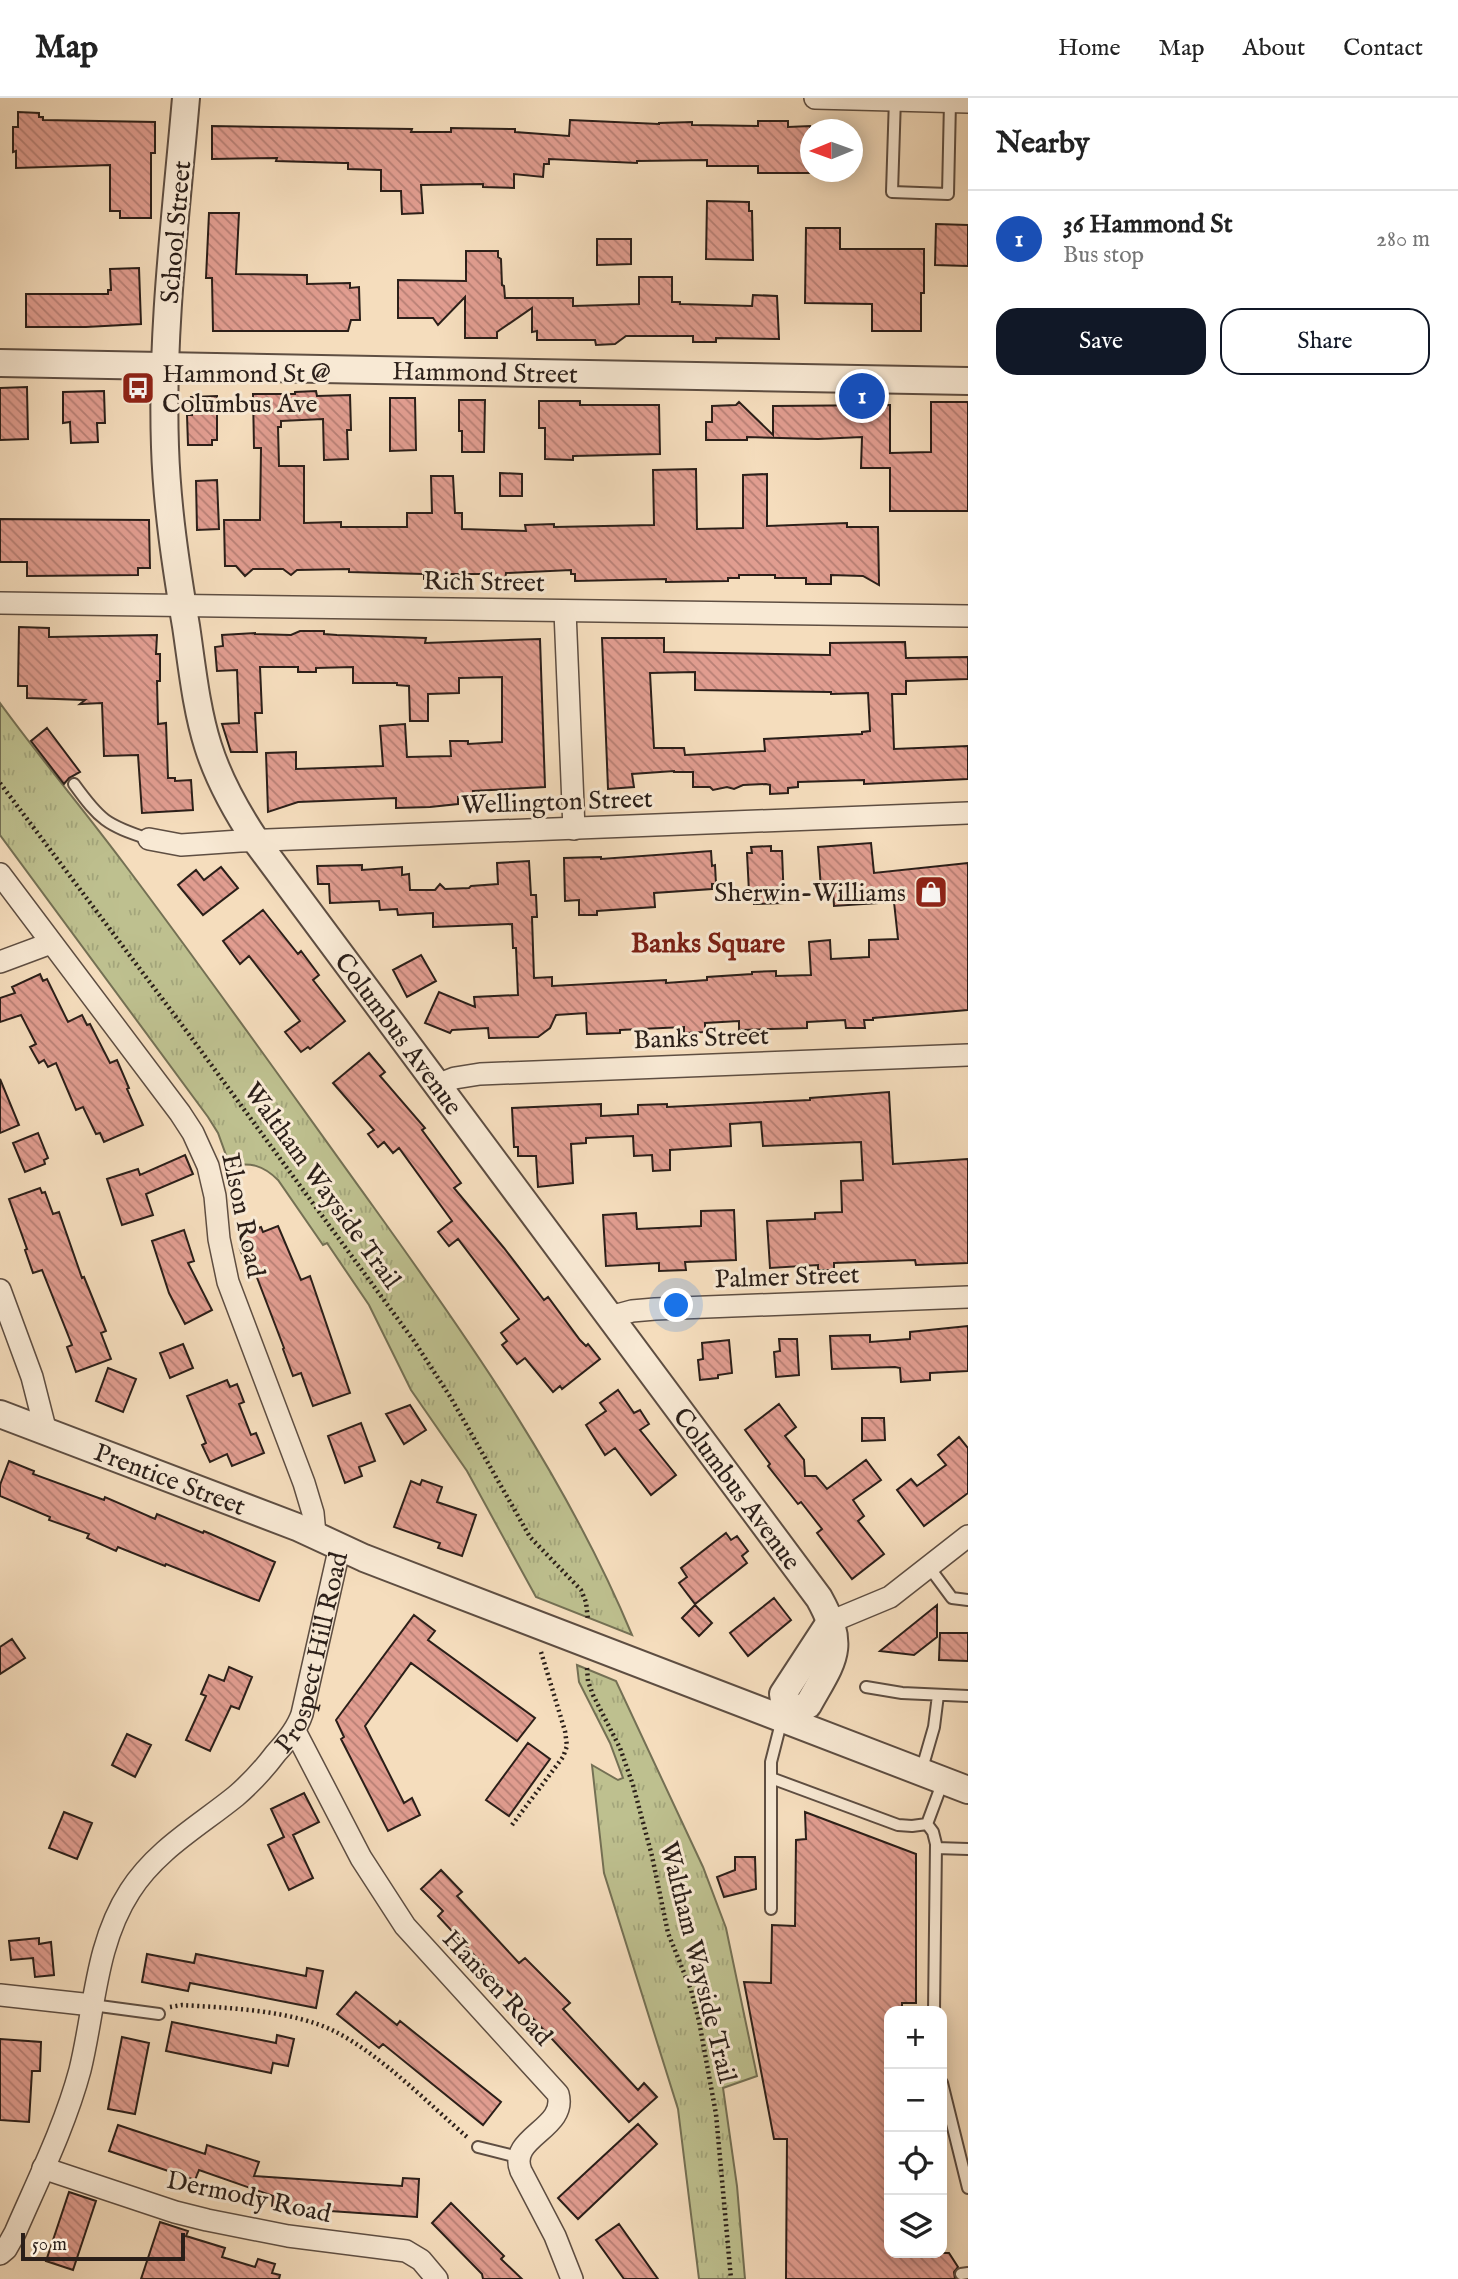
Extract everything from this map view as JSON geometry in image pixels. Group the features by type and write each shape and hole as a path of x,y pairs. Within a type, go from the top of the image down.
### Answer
{"street":[{"name":"School Street","path":"165,366 186,98"},
{"path":"815,98 949,101"},
{"name":"Hammond Street","path":"0,363 968,381"},
{"name":"Columbus Avenue","path":"165,366 168,498 183,605 207,744 225,789 256,841 819,1598 830,1622"},
{"name":"Rich Street","path":"0,603 968,616"},
{"path":"565,611 574,828"},
{"name":"Wellington Street","path":"149,839 189,846 256,841 968,813"},
{"name":"Elson Road","path":"0,874 180,1113 199,1144 214,1187 221,1251 228,1282 304,1483 313,1513 315,1534"},
{"path":"0,962 51,943"},
{"name":"Banks Street","path":"437,1085 455,1078 480,1074 968,1055"},
{"path":"0,1290 32,1377 46,1432"},
{"name":"Palmer Street","path":"610,1317 655,1309 968,1297"},
{"name":"Prentice Street","path":"0,1414 315,1534 340,1546"},
{"path":"784,1716 808,1705 831,1664 835,1649 830,1622 890,1597 967,1538"},
{"name":"Prospect Hill Road","path":"2,2256 43,2168 79,2073 102,1955 112,1923 130,1890 174,1843 257,1776 295,1731 303,1714 340,1546 364,1558 784,1716 968,1790"},
{"name":"Hansen Road","path":"295,1731 361,1858 405,1926 556,2090 560,2105 557,2114 523,2148 518,2157"},
{"path":"0,1995 92,2005"},
{"path":"518,2157 519,2167 555,2236 572,2279"},
{"name":"Dermody Road","path":"43,2168 174,2212 207,2220 288,2236 406,2251 421,2260 437,2279"}],"lane":[{"path":"895,99 892,192 948,194 949,101"},
{"path":"74,784 103,820 149,839"},
{"path":"929,1567 952,1598 968,1600"},
{"path":"866,1687 902,1693 968,1696"},
{"path":"934,2006 936,1848 933,1832 927,1824 932,1777 931,1740 937,1695"},
{"path":"771,1909 773,1747 784,1716"},
{"path":"771,1778 883,1820 908,1826 927,1824"},
{"path":"936,1848 968,1849"},
{"path":"92,2005 159,2014"},
{"path":"947,2103 968,2188"},
{"path":"478,2147 518,2157"}],"path":[{"name":"Waltham Wayside Trail","path":"0,783 414,1341 457,1408 530,1537 581,1590 586,1602 588,1622"},
{"path":"512,1825 563,1757 567,1746 542,1655"},
{"name":"Waltham Wayside Trail","path":"587,1666 593,1695 620,1748 638,1799 668,1933 688,1981 699,2021 716,2114 731,2279"},
{"path":"159,2014 170,2007 182,2005 232,2008 278,2015 334,2031 361,2048 478,2147"}],"green space":[{"path":"0,703 188,950 447,1311 548,1468 607,1578 632,1635 536,1597 467,1471 411,1390 369,1305 327,1243 323,1245 278,1180 267,1171 244,1164 230,1166 218,1133 208,1117 0,835"},
{"path":"577,1665 616,1681 703,1867 726,1928 757,2076 723,2088 737,2186 745,2279 699,2279 678,2109 604,1873 592,1765 618,1780 623,1778 610,1743 579,1682"}],"building":[{"path":"18,112 39,113 43,120 155,122 155,153 151,153 151,218 120,218 120,211 110,211 110,165 16,168 13,127 18,127"},
{"path":"570,120 758,126 758,121 788,121 788,127 800,126 800,173 758,173 758,166 707,166 707,160 637,163 549,159 549,164 544,164 543,177 514,174 514,188 483,187 483,184 421,185 423,213 402,214 401,191 381,191 381,170 348,169 348,163 276,161 277,158 212,159 212,126 412,129 411,132 451,132 451,128 515,129 515,132 569,136"},
{"path":"707,201 749,202 749,211 752,211 753,260 706,259"},
{"path":"209,213 239,213 236,274 307,275 307,284 350,283 350,288 359,287 360,320 351,320 348,331 213,331 212,278 206,278"},
{"path":"936,224 968,225 968,266 935,265"},
{"path":"806,228 840,228 840,249 924,249 921,331 872,331 872,304 805,303"},
{"path":"597,239 631,239 631,264 597,265"},
{"path":"466,251 498,251 505,298 573,298 573,306 639,304 639,277 672,277 672,302 680,304 752,306 753,295 777,296 779,339 716,338 716,342 693,342 693,336 626,336 615,344 596,345 595,340 537,340 537,331 532,332 532,308 497,332 497,338 465,338 465,297 438,325 433,318 398,318 398,280 466,281"},
{"path":"139,268 141,324 26,327 26,294 108,294 108,290 111,290 110,269"},
{"path":"27,387 28,439 0,440 0,388"},
{"path":"104,391 105,423 97,423 98,442 71,443 70,422 63,423 63,392"},
{"path":"316,391 317,396 350,395 351,430 347,430 348,459 324,460 323,419 281,421 281,427 278,427 279,466 304,466 304,523 341,522 341,527 407,527 407,513 432,513 431,476 453,476 455,513 462,513 462,529 526,531 525,525 654,525 653,470 696,469 697,529 743,528 743,475 767,474 767,526 847,523 847,527 878,527 879,585 863,576 831,575 831,584 806,584 806,578 775,578 775,575 739,575 739,578 728,578 728,581 575,581 575,574 571,574 571,570 506,573 505,581 481,580 481,574 446,574 446,579 424,579 424,574 349,572 349,569 297,570 291,575 283,569 253,569 245,576 236,566 225,566 224,520 260,520 261,448 254,448 253,394"},
{"path":"217,396 217,440 212,440 212,445 188,445 187,415 192,415 191,397"},
{"path":"390,398 415,398 416,450 390,451"},
{"path":"459,400 485,400 484,452 462,452"},
{"path":"539,401 580,401 580,405 659,405 660,454 573,456 573,460 545,459 545,428 539,428"},
{"path":"739,402 773,435 773,406 890,405 890,453 931,452 931,402 968,402 968,511 890,511 890,468 861,468 862,437 747,437 747,440 706,440 706,422 712,422 712,406 736,405"},
{"path":"500,473 522,474 522,496 500,496"},
{"path":"217,480 219,529 197,530 196,481"},
{"path":"0,519 149,520 150,568 138,568 138,575 27,576 27,562 0,562"},
{"path":"19,627 49,628 49,637 157,635 156,654 160,654 160,681 157,681 158,724 166,723 168,778 175,778 175,781 191,780 193,810 142,813 138,755 104,756 102,703 80,704 85,700 27,698 27,686 18,686"},
{"path":"300,631 426,638 425,643 540,639 545,787 473,791 473,797 458,797 458,804 430,807 396,808 396,798 298,802 268,812 266,753 296,752 296,769 383,766 380,726 405,724 407,757 451,756 450,741 468,741 468,744 502,742 502,677 459,678 459,693 428,694 428,721 410,721 409,686 397,683 353,683 353,667 316,668 316,672 298,672 298,667 260,667 262,713 255,713 257,752 231,752 222,724 239,723 237,670 217,671 215,647 223,646 222,635 291,635"},
{"path":"602,638 664,638 664,652 830,655 830,643 905,642 906,658 968,657 968,679 906,681 906,694 892,694 894,749 968,746 968,779 864,784 864,780 798,782 798,787 788,788 788,793 770,794 770,785 766,784 713,790 710,787 693,787 693,772 674,771 632,774 634,787 608,789","holes":["695,672 695,690 868,693 870,731 862,734 764,739 765,751 685,755 684,748 654,748 650,673"]},
{"path":"47,728 80,772 64,784 31,741"},
{"path":"871,843 874,873 968,863 968,1010 873,1018 864,1020 865,1028 846,1028 845,1020 807,1022 807,1028 739,1030 739,1021 705,1023 705,1032 684,1033 684,1027 587,1034 586,1013 556,1015 550,1028 538,1037 489,1038 488,1028 452,1030 450,1033 425,1023 439,992 475,1007 474,997 518,995 512,924 433,927 433,913 398,915 397,909 380,910 379,901 330,903 329,884 318,884 317,866 362,865 362,870 402,867 402,875 409,874 410,890 435,890 440,884 445,889 469,888 498,884 497,863 529,861 531,895 536,895 537,917 532,917 534,978 552,977 552,986 666,980 666,983 707,980 707,977 752,972 776,971 776,976 811,975 809,942 830,940 831,959 869,957 869,940 898,939 894,902 834,906 833,888 821,889 818,847"},
{"path":"771,846 771,851 782,851 784,903 754,904 753,891 749,892 747,853 752,853 751,847"},
{"path":"711,851 716,884 712,884 712,889 654,893 655,907 597,911 597,915 579,915 579,900 565,901 564,858 601,859"},
{"path":"221,867 238,888 203,915 178,885 196,870 204,880"},
{"path":"263,910 298,954 301,951 319,975 313,980 345,1021 310,1049 308,1047 301,1052 285,1032 300,1021 249,956 240,964 223,941"},
{"path":"421,955 436,981 407,997 393,970"},
{"path":"40,974 43,981 47,979 68,1022 82,1015 87,1025 90,1024 110,1063 117,1060 143,1125 104,1142 100,1133 96,1134 83,1107 76,1110 56,1063 48,1067 44,1060 39,1063 30,1047 36,1044 21,1015 0,1022 0,998 15,993 12,987"},
{"path":"369,1053 385,1072 380,1076 425,1128 422,1130 461,1183 454,1188 544,1300 548,1297 580,1340 586,1346 588,1344 600,1359 562,1389 560,1386 553,1392 525,1358 517,1364 502,1345 507,1341 501,1333 519,1319 458,1239 449,1246 438,1232 452,1221 399,1148 393,1153 384,1142 378,1147 368,1134 374,1130 333,1083"},
{"path":"0,1079 19,1125 0,1133"},
{"path":"889,1092 893,1164 968,1159 968,1263 916,1265 915,1260 834,1263 834,1270 818,1270 818,1265 770,1268 767,1221 815,1219 815,1213 842,1212 841,1181 863,1180 861,1142 763,1146 761,1122 730,1124 731,1146 670,1150 670,1170 653,1171 652,1155 634,1156 633,1136 586,1138 586,1143 571,1144 573,1183 538,1187 536,1156 518,1156 518,1147 514,1147 512,1108 601,1104 601,1116 638,1114 638,1105 667,1104 667,1107 810,1100"},
{"path":"38,1133 48,1158 44,1160 45,1164 25,1172 13,1143"},
{"path":"185,1155 193,1174 146,1194 153,1215 122,1225 107,1179 138,1169 140,1175"},
{"path":"40,1188 42,1193 45,1192 53,1214 59,1212 82,1278 84,1277 106,1331 101,1333 111,1359 76,1372 67,1347 72,1345 42,1270 33,1273 9,1199"},
{"path":"734,1210 736,1260 685,1262 686,1270 659,1271 659,1263 606,1266 603,1215 636,1213 637,1229 701,1226 701,1211"},
{"path":"278,1226 301,1280 310,1276 350,1393 313,1406 301,1373 293,1376 251,1262 246,1264 240,1249 247,1246 242,1234 261,1227 263,1232"},
{"path":"184,1230 194,1261 188,1263 212,1310 185,1324 169,1293 152,1241"},
{"path":"968,1326 968,1371 930,1373 930,1380 901,1382 900,1368 895,1367 832,1369 830,1336 870,1335 870,1342 910,1339 910,1332"},
{"path":"779,1339 797,1339 799,1375 776,1377 774,1352 780,1351"},
{"path":"729,1340 732,1373 700,1380 698,1360 703,1359 702,1343"},
{"path":"183,1344 193,1368 170,1378 160,1353"},
{"path":"108,1368 136,1379 123,1412 96,1401"},
{"path":"227,1380 230,1387 237,1384 244,1402 239,1404 251,1435 256,1433 264,1453 232,1466 227,1454 210,1462 202,1445 206,1443 187,1396"},
{"path":"618,1390 634,1413 640,1410 649,1424 640,1430 676,1475 651,1495 615,1448 605,1455 586,1425 606,1411 600,1403"},
{"path":"779,1404 796,1427 785,1436 804,1460 805,1476 816,1476 827,1489 866,1460 881,1480 853,1500 864,1516 858,1521 884,1554 852,1579 817,1533 822,1529 768,1466 770,1464 745,1430"},
{"path":"410,1405 426,1430 404,1444 386,1414"},
{"path":"862,1418 884,1418 885,1440 862,1441"},
{"path":"361,1423 375,1461 359,1467 362,1476 345,1483 328,1436"},
{"path":"959,1437 968,1448 968,1493 924,1526 897,1490 911,1479 917,1486 946,1465 938,1455"},
{"path":"9,1461 34,1471 33,1474 104,1500 105,1497 155,1519 157,1514 203,1533 204,1531 275,1562 259,1601 118,1547 116,1551 87,1538 89,1534 49,1520 50,1517 0,1496 0,1485"},
{"path":"422,1480 442,1487 437,1502 476,1515 462,1556 438,1548 440,1543 394,1527 411,1481 420,1485"},
{"path":"726,1533 731,1540 737,1536 748,1551 742,1556 747,1563 695,1604 679,1583 687,1577 681,1568"},
{"path":"774,1598 791,1620 748,1656 730,1633"},
{"path":"695,1605 712,1623 699,1636 682,1618"},
{"path":"937,1605 937,1637 914,1655 880,1651"},
{"path":"414,1615 435,1631 428,1640 535,1718 517,1741 411,1663 365,1726 404,1803 412,1798 420,1815 388,1831 341,1739 344,1737 336,1720"},
{"path":"940,1633 968,1633 968,1661 939,1660"},
{"path":"12,1639 25,1658 0,1674 0,1647"},
{"path":"229,1667 252,1677 239,1709 231,1706 210,1751 186,1740 206,1696 201,1694 209,1675 224,1681"},
{"path":"127,1734 151,1745 135,1777 112,1765"},
{"path":"528,1743 550,1759 509,1816 486,1800"},
{"path":"304,1793 319,1822 293,1835 313,1878 289,1890 268,1845 284,1837 271,1809"},
{"path":"64,1812 92,1823 77,1859 49,1848"},
{"path":"805,1812 916,1854 916,2003 884,2006 884,2258 947,2258 949,2253 958,2267 954,2272 955,2279 786,2279 787,2139 774,2139 744,1982 771,1983 772,1925 795,1926 796,1840 806,1839"},
{"path":"735,1857 755,1857 756,1889 724,1897 717,1877 735,1870"},
{"path":"441,1870 462,1892 457,1896 519,1963 525,1958 570,2003 563,2009 638,2090 644,2083 657,2097 629,2122 438,1916 443,1911 421,1889"},
{"path":"39,1938 39,1944 51,1942 54,1975 35,1977 33,1958 11,1960 9,1941"},
{"path":"147,1954 194,1963 196,1954 306,1976 307,1968 323,1971 316,2008 190,1983 188,1991 142,1982"},
{"path":"356,1992 397,2025 400,2021 501,2102 483,2125 383,2044 379,2048 337,2014"},
{"path":"172,2022 276,2043 277,2035 294,2039 288,2066 273,2063 271,2073 166,2051"},
{"path":"122,2037 149,2043 135,2114 108,2109"},
{"path":"0,2039 41,2042 40,2071 32,2071 29,2122 0,2120"},
{"path":"638,2124 657,2144 578,2219 558,2198"},
{"path":"118,2125 205,2154 207,2145 259,2162 254,2176 402,2186 403,2178 419,2179 417,2217 272,2207 273,2196 199,2170 195,2180 109,2151"},
{"path":"69,2192 96,2201 73,2270 46,2261"},
{"path":"451,2203 504,2256 501,2259 522,2279 483,2279 482,2274 432,2223"},
{"path":"160,2222 188,2231 186,2236 225,2248 222,2257 255,2267 258,2259 275,2264 272,2273 280,2275 279,2279 141,2279"},
{"path":"619,2224 658,2279 624,2279 596,2240"}],"place":[{"name":"Hammond St @ Columbus Ave","path":"138,388"},
{"name":"36 Hammond St","path":"862,396"},
{"name":"Sherwin-Williams","path":"931,892"}],"district":[{"name":"Banks Square","path":"708,942"}]}
